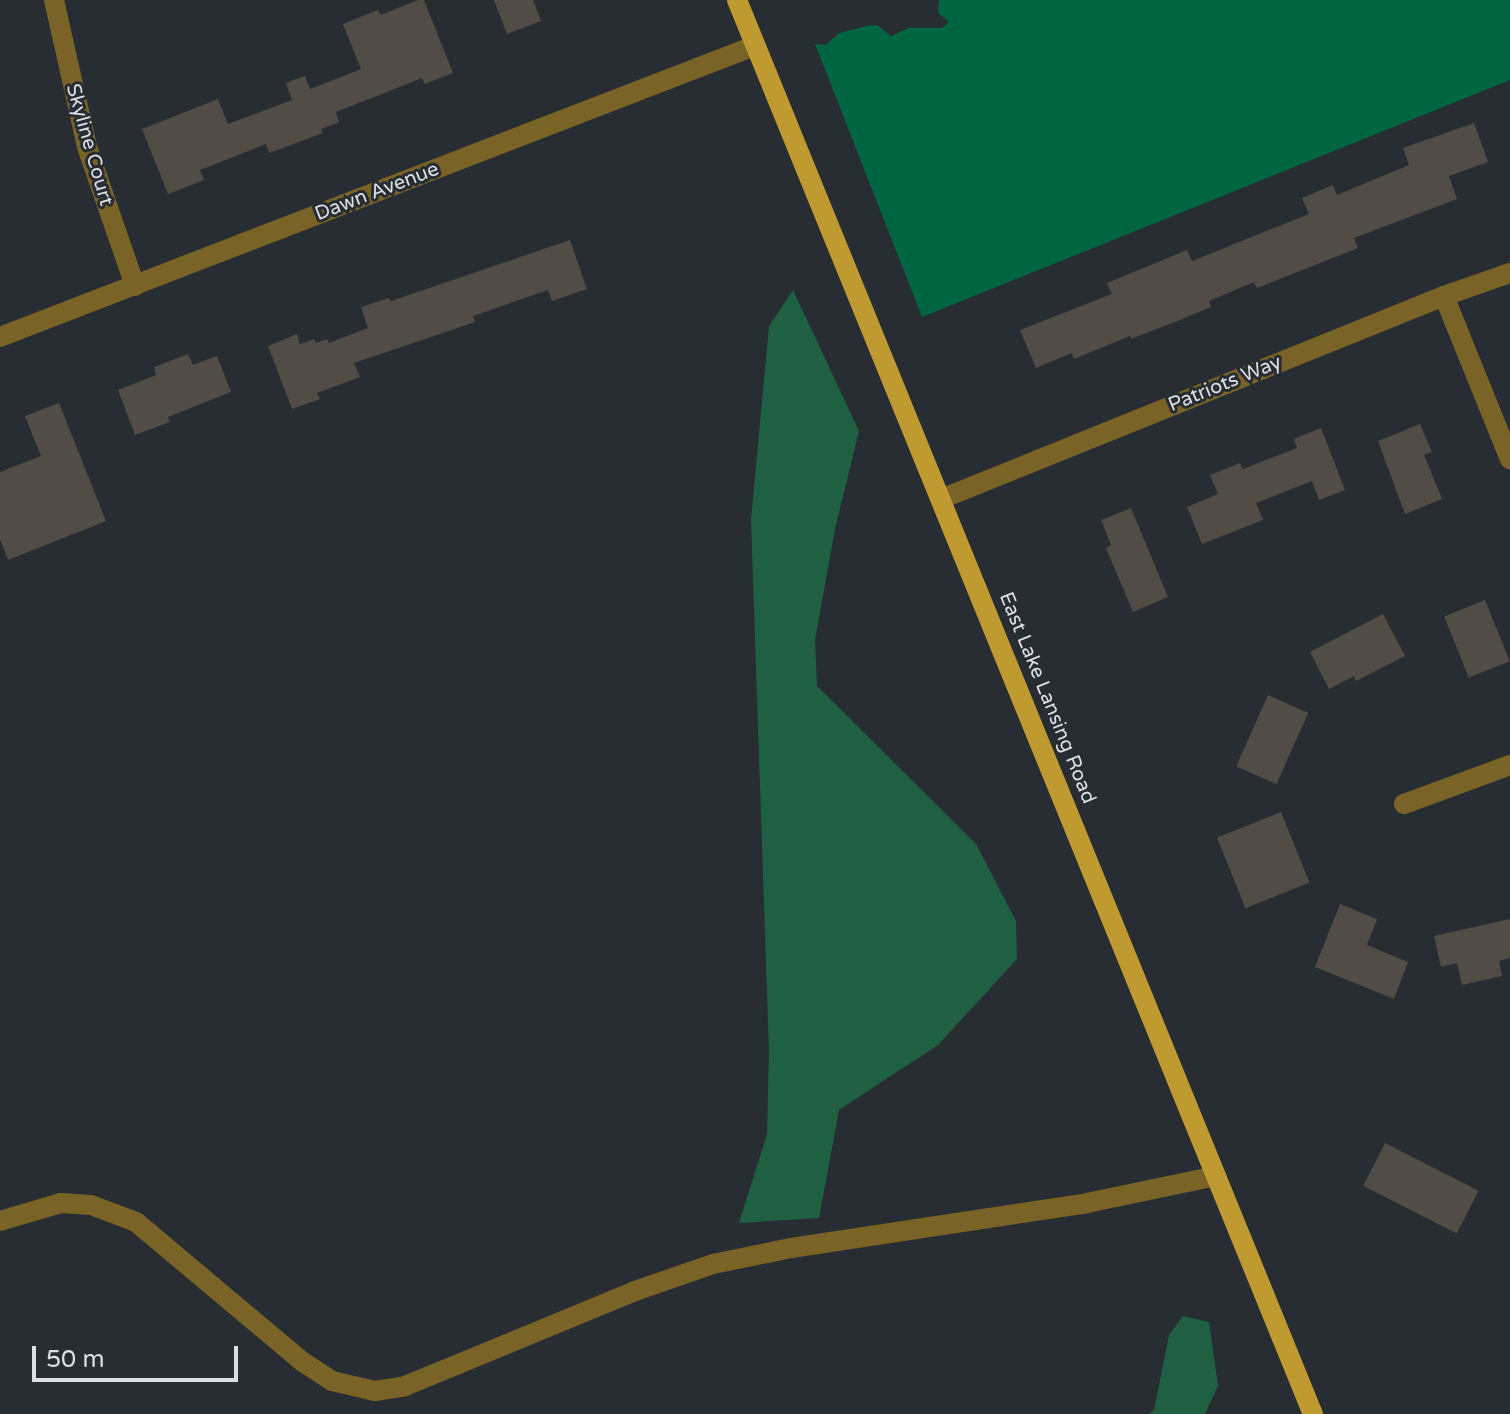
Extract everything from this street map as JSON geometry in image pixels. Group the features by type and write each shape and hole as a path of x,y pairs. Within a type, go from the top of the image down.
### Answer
{"main road":[{"name":"East Lake Lansing Road","path":"737,0 1313,1414"}],"street":[{"name":"Skyline Court","path":"54,0 87,147 135,286"},
{"name":"Dawn Avenue","path":"0,337 754,46"},
{"name":"Patriots Way","path":"941,499 1444,296 1510,273"},
{"path":"1444,296 1510,459"},
{"path":"1404,804 1510,765"},
{"path":"0,1221 61,1203 91,1205 136,1222 303,1362 332,1381 375,1391 405,1386 635,1291 713,1264 791,1248 1087,1203 1216,1176"}],"green space":[{"path":"939,0 1510,0 1510,80 922,317 815,44 826,45 839,33 867,26 877,25 891,36 909,28 942,28 949,22 938,13"},
{"path":"793,290 859,431 835,529 815,640 817,686 976,844 1016,921 1017,959 938,1045 839,1110 819,1218 739,1223 767,1134 769,1052 751,520 769,326"},
{"path":"1183,1316 1209,1322 1218,1386 1205,1414 1149,1414 1154,1410 1169,1335"}],"building":[{"path":"424,0 453,73 425,84 422,78 336,112 339,122 321,129 323,133 269,153 266,144 200,170 204,180 168,194 142,129 218,99 228,124 292,100 286,83 305,76 310,89 361,69 343,24 378,10 381,15"},
{"path":"494,0 533,0 541,21 507,34"},
{"path":"1474,123 1488,162 1449,176 1457,199 1354,238 1358,248 1257,288 1254,282 1209,301 1211,307 1180,320 1074,359 1072,353 1036,368 1020,330 1112,294 1107,283 1187,250 1192,261 1309,214 1302,198 1333,185 1337,195 1409,165 1403,148"},
{"path":"570,240 587,289 552,301 548,290 473,316 475,322 354,363 360,377 317,393 320,399 292,409 268,346 297,334 300,344 314,339 316,343 327,339 329,343 368,328 361,307 389,298 391,301"},
{"path":"188,354 193,365 217,356 231,392 168,417 170,422 135,435 118,390 156,375 154,367"},
{"path":"59,403 106,521 8,560 0,539 0,472 41,456 25,416"},
{"path":"1420,424 1432,452 1424,455 1442,499 1405,514 1378,441"},
{"path":"1321,428 1345,490 1319,500 1312,481 1256,503 1263,520 1202,544 1187,507 1218,494 1210,475 1240,463 1243,469 1297,448 1294,439"},
{"path":"1131,508 1168,597 1133,612 1106,548 1111,545 1101,520"},
{"path":"1485,600 1510,661 1469,678 1444,616"},
{"path":"1383,614 1405,656 1356,681 1354,676 1329,689 1310,652"},
{"path":"1268,695 1308,713 1276,784 1236,766"},
{"path":"1281,812 1309,882 1245,908 1217,838"},
{"path":"1340,904 1377,919 1367,945 1408,962 1394,999 1315,967"},
{"path":"1510,919 1510,958 1499,961 1502,976 1462,985 1457,963 1441,967 1434,936"},
{"path":"1385,1143 1479,1191 1457,1233 1363,1186"}]}
